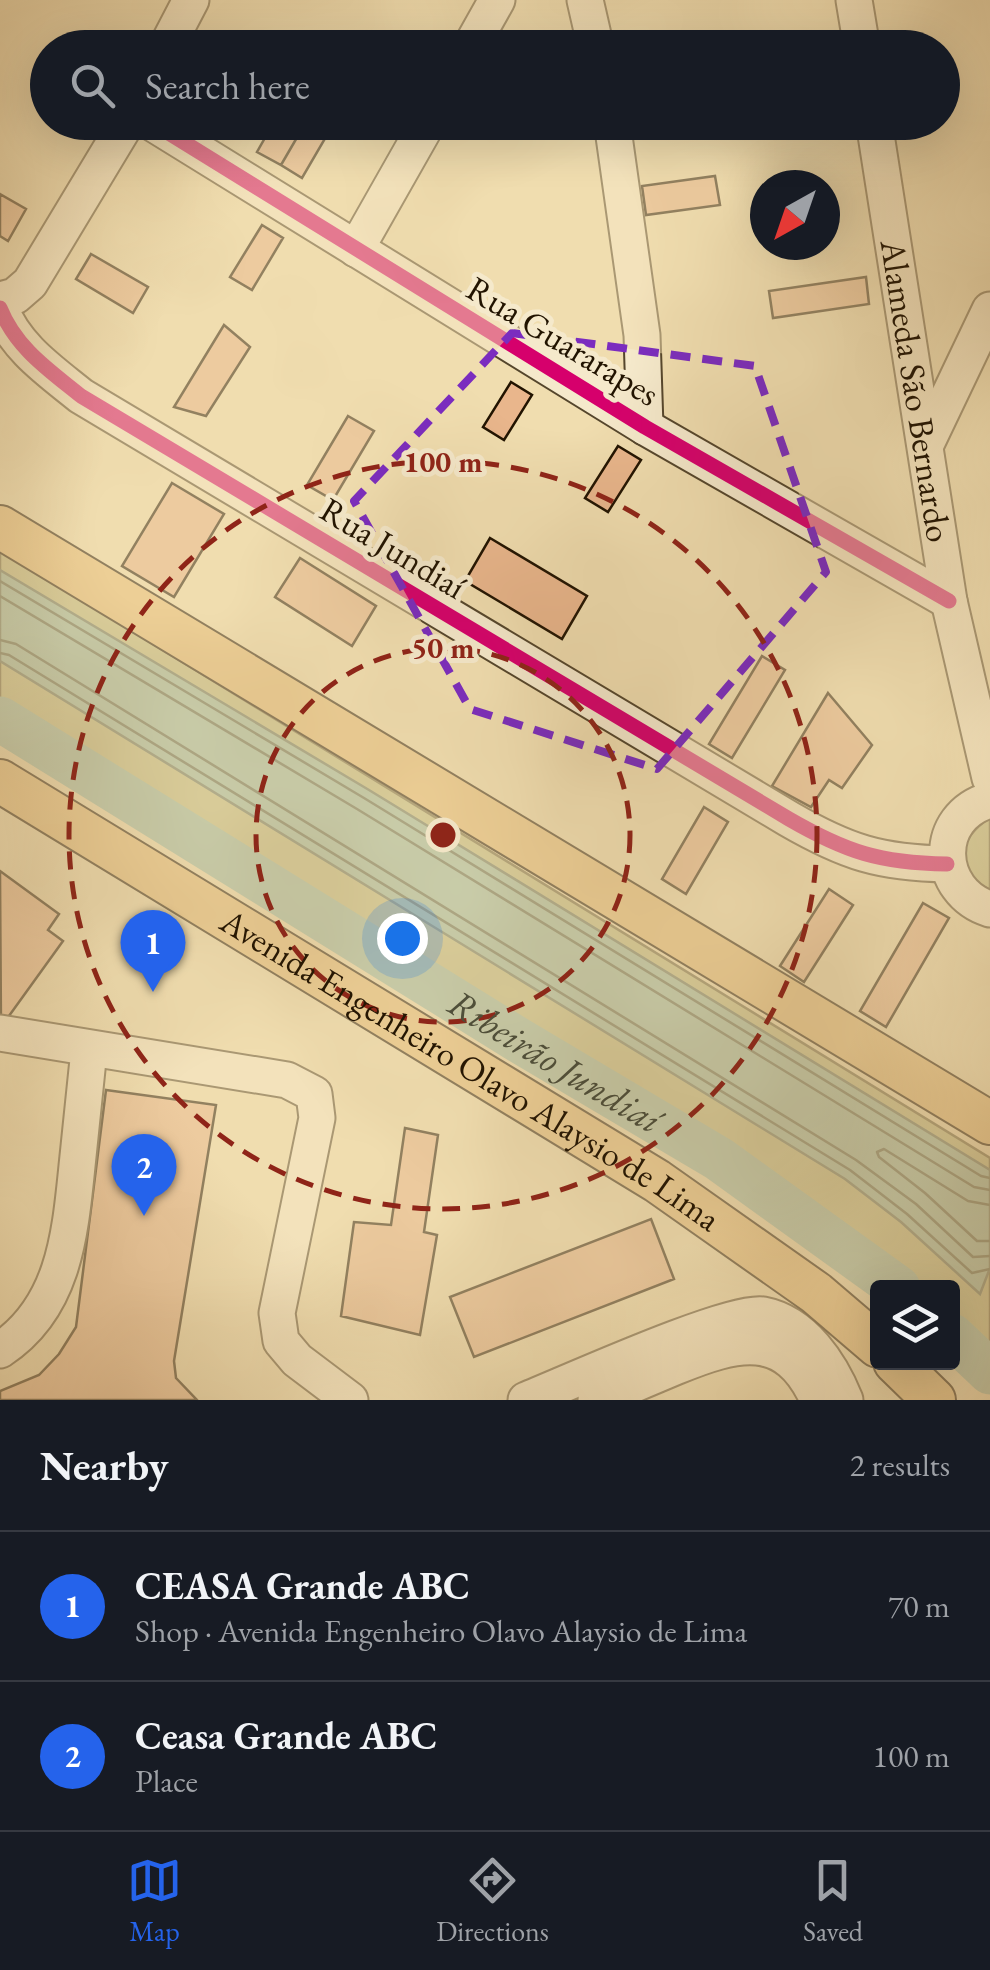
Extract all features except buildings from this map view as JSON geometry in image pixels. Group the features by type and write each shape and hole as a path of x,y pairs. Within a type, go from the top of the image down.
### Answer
{"main road":[{"path":"0,528 990,1123"},
{"name":"Avenida Engenheiro Olavo Alaysio de Lima","path":"0,780 658,1181 816,1293 870,1339"},
{"path":"903,1370 934,1400"}],"street":[{"path":"480,30 497,0"},
{"path":"585,0 592,30"},
{"path":"854,0 859,30"},
{"path":"170,30 176,5"},
{"path":"0,300 15,296 30,284 115,140"},
{"name":"Rua Guararapes","path":"180,140 645,427 949,601"},
{"path":"356,249 418,140"},
{"path":"615,140 642,335 645,427"},
{"name":"Alameda São Bernardo","path":"877,140 949,601 990,778"},
{"name":"Rua Jundiaí","path":"0,308 28,354 81,396 788,820 862,855 907,863 947,864"},
{"path":"926,444 990,310"},
{"path":"990,800 964,813 952,828 947,845 947,864 960,892 990,909"},
{"path":"0,1034 286,1080 314,1094 317,1118 277,1313 281,1341 350,1400"},
{"path":"0,1350 35,1320 55,1286 70,1237 89,1050"},
{"path":"526,1400 719,1323 760,1314 788,1325 811,1344 835,1374 845,1400"},
{"path":"596,1400 721,1348 756,1346 786,1355 809,1379 818,1400"}],"highlighted area":[{"path":"512,333 755,366 826,572 657,769 470,709 354,501"}],"shaded area":[{"path":"0,550 990,1158 990,1353 960,1327 960,1280 906,1280 828,1214 0,702"},
{"path":"990,818 990,890 970,874 964,854 971,835"}],"water":[{"path":"0,570 369,790 990,1170 990,1268 980,1294 901,1222 845,1179 0,661"}],"waterway":[{"name":"Ribeirão Jundiaí","path":"0,719 520,1041 719,1159 887,1280"},
{"name":"Ribeirão Jundiaí","path":"960,1344 990,1372"}],"cycle path":[{"path":"180,140 645,427 949,601"},
{"path":"0,308 24,347 81,396 789,819 864,854 947,864"}],"place":[{"name":"CEASA Grande ABC","path":"153,992"},
{"name":"Ceasa Grande ABC","path":"144,1216"}]}
